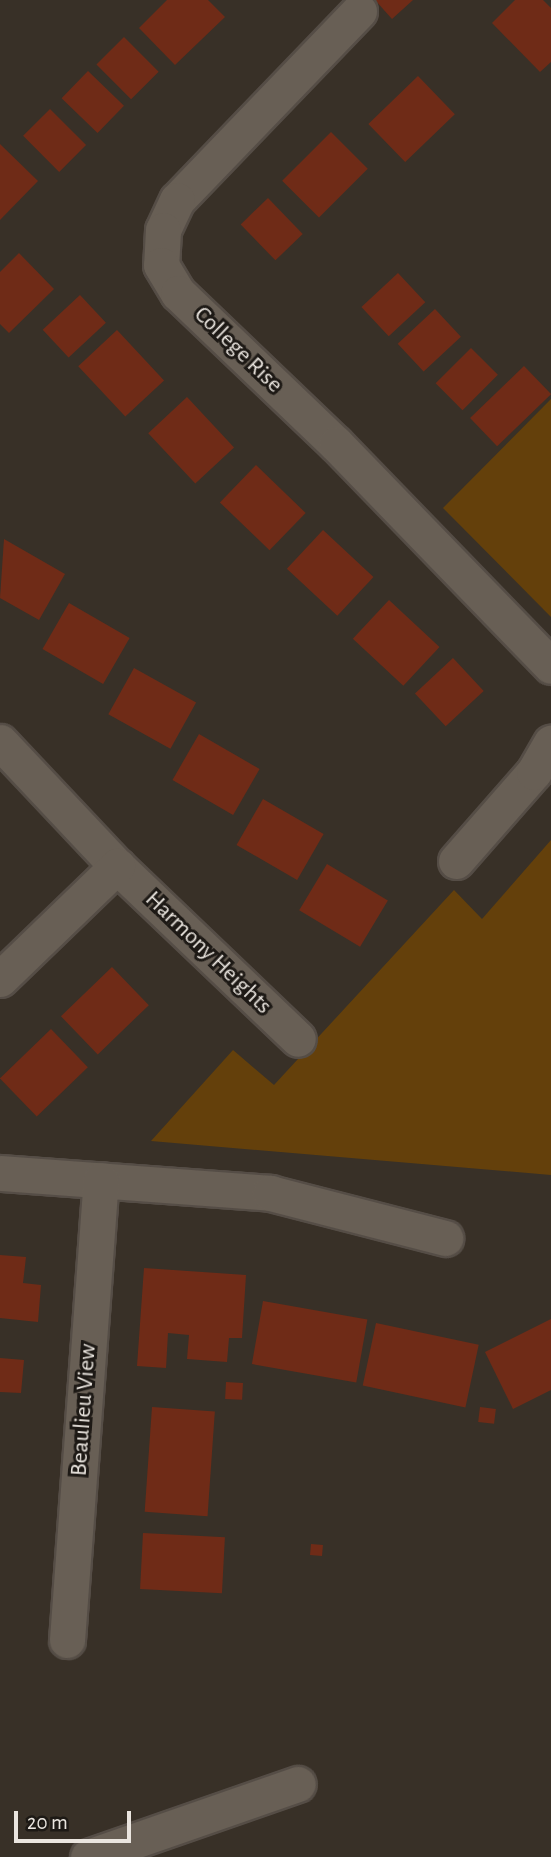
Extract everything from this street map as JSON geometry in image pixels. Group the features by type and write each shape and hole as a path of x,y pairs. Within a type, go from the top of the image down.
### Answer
{"street":[{"name":"College Rise","path":"359,11 177,200 163,230 161,265 178,293 336,444 551,666"},
{"name":"Harmony Heights","path":"0,742 117,866 298,1039"},
{"path":"456,860 534,772 551,742"},
{"path":"0,979 117,866"},
{"path":"0,1172 270,1193 445,1238"},
{"name":"Beaulieu View","path":"68,1640 101,1180"},
{"path":"88,1857 165,1842 298,1784"}],"shaded area":[{"path":"551,399 551,617 443,508"},
{"path":"551,840 551,1175 151,1141 233,1050 274,1085 454,890 482,919"}],"building":[{"path":"167,0 208,0 225,17 175,65 139,28"},
{"path":"375,0 413,0 392,19"},
{"path":"515,0 543,0 551,8 551,62 540,72 492,23"},
{"path":"124,37 159,72 131,99 96,65"},
{"path":"88,71 124,106 98,133 62,98"},
{"path":"418,76 455,114 405,162 368,124"},
{"path":"50,109 86,145 59,172 23,136"},
{"path":"331,132 368,169 319,218 282,181"},
{"path":"0,144 38,181 0,220"},
{"path":"268,198 303,234 275,260 241,224"},
{"path":"19,253 54,289 9,333 0,324 0,272"},
{"path":"398,273 425,302 389,336 361,307"},
{"path":"80,295 106,323 69,358 43,330"},
{"path":"435,309 461,337 424,372 398,344"},
{"path":"117,330 164,380 125,417 78,366"},
{"path":"471,348 498,375 463,410 436,383"},
{"path":"524,366 551,394 497,446 470,418"},
{"path":"187,397 234,447 195,484 148,433"},
{"path":"256,465 306,513 270,550 220,502"},
{"path":"323,530 373,577 337,616 287,569"},
{"path":"4,539 65,574 39,620 0,598"},
{"path":"389,600 439,647 403,686 353,639"},
{"path":"69,603 130,638 103,684 42,649"},
{"path":"453,658 484,691 446,726 415,693"},
{"path":"134,668 196,702 170,749 108,714"},
{"path":"199,734 260,769 233,815 172,780"},
{"path":"263,799 324,834 297,880 236,845"},
{"path":"327,864 388,901 360,947 299,910"},
{"path":"112,967 149,1005 98,1054 61,1016"},
{"path":"51,1029 88,1067 37,1116 0,1078"},
{"path":"0,1255 26,1257 23,1283 41,1285 38,1322 0,1318"},
{"path":"144,1268 246,1275 242,1338 229,1338 227,1362 187,1359 189,1335 168,1333 166,1368 137,1366"},
{"path":"263,1301 367,1319 356,1382 252,1364"},
{"path":"551,1319 551,1390 513,1409 485,1352"},
{"path":"376,1323 479,1345 465,1407 363,1386"},
{"path":"0,1358 24,1360 21,1393 0,1392"},
{"path":"226,1382 243,1383 242,1400 225,1399"},
{"path":"152,1407 215,1411 208,1516 145,1512"},
{"path":"480,1407 496,1409 494,1424 478,1422"},
{"path":"143,1533 225,1537 222,1593 140,1589"},
{"path":"311,1544 323,1545 322,1556 310,1555"}]}
